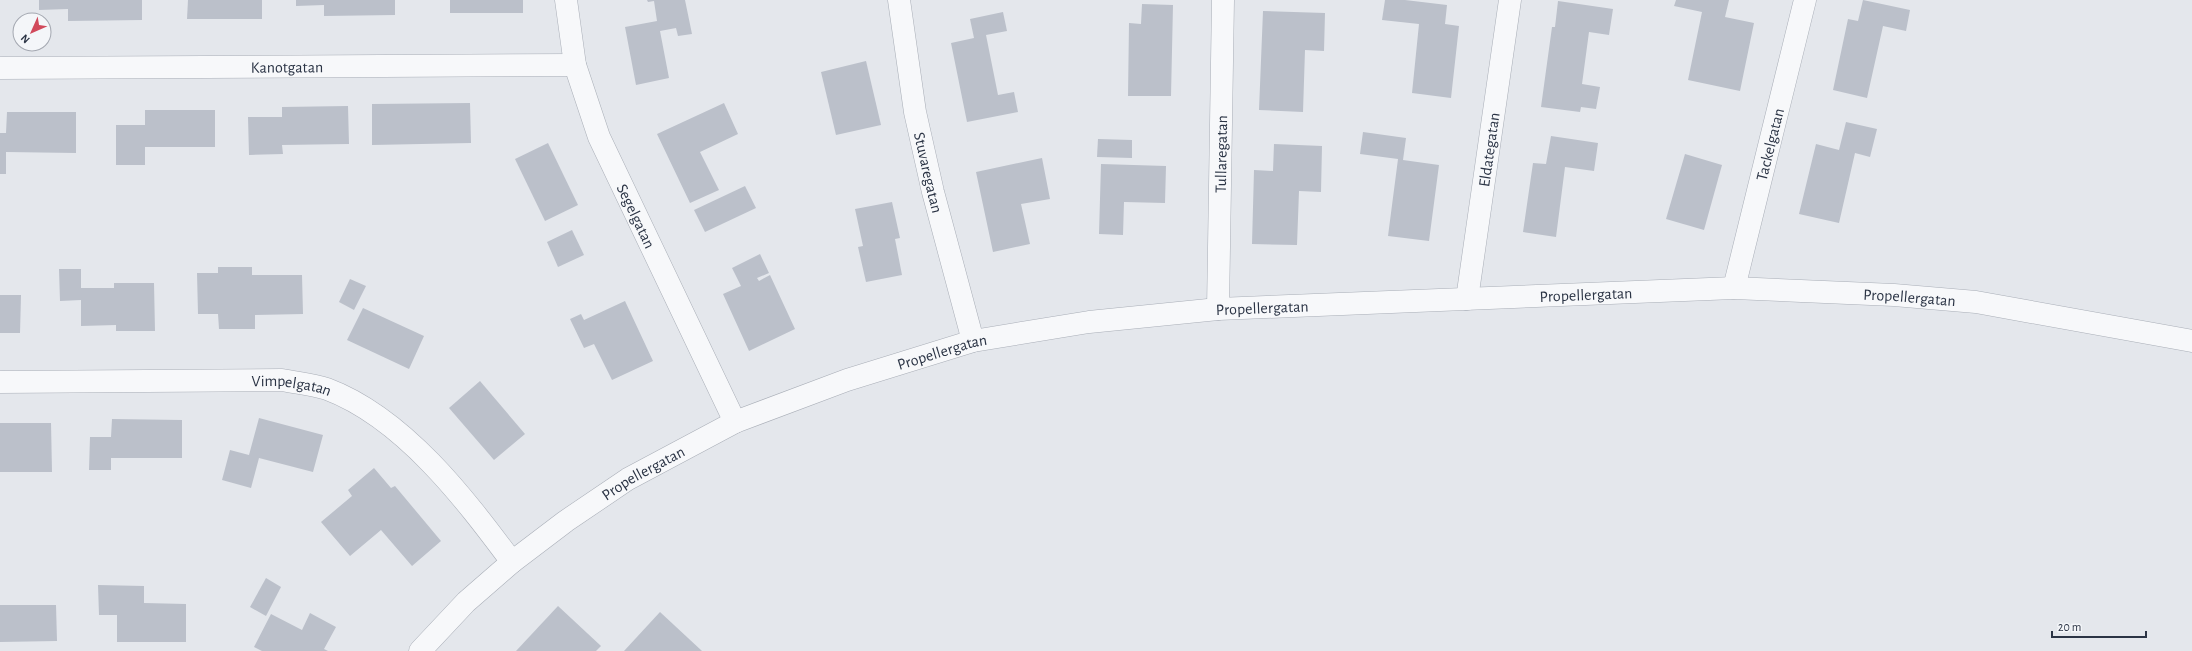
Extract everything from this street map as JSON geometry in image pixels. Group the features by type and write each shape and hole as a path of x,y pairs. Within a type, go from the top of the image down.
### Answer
{"street":[{"name":"Segelgatan","path":"566,0 574,65 599,137 735,422"},
{"name":"Stuvaregatan","path":"899,0 915,112 933,192 973,341"},
{"name":"Tullaregatan","path":"1218,309 1223,0"},
{"name":"Eldategatan","path":"1467,299 1510,0"},
{"name":"Tackelgatan","path":"1734,288 1805,0"},
{"name":"Kanotgatan","path":"0,68 574,65"},
{"name":"Propellergatan","path":"420,651 466,602 512,562 566,521 628,480 735,422 847,380 973,341 1089,322 1218,309 1734,288 1894,295 1976,302 2192,341"},
{"name":"Vimpelgatan","path":"0,382 282,380 326,389 366,409 402,436 438,471 481,521 512,562"}],"building":[{"path":"39,0 142,0 142,20 68,21 68,9 39,10"},
{"path":"188,0 262,0 262,19 187,19"},
{"path":"296,0 395,0 395,15 324,16 324,5 296,6"},
{"path":"450,0 523,0 523,13 450,13"},
{"path":"647,0 685,0 692,34 678,36 676,28 660,31 669,78 636,85 625,27 657,21 654,1 648,2"},
{"path":"1385,0 1405,0 1447,5 1445,24 1459,26 1451,98 1412,93 1419,24 1382,20"},
{"path":"1676,0 1729,0 1725,17 1754,23 1740,91 1688,80 1702,12 1674,6"},
{"path":"1863,0 1910,10 1906,31 1883,26 1867,98 1833,90 1848,19 1858,21"},
{"path":"1558,1 1613,9 1609,35 1589,32 1582,84 1600,87 1596,109 1581,107 1580,112 1541,107 1552,27 1555,27"},
{"path":"1142,4 1173,5 1171,96 1128,96 1129,23 1141,24"},
{"path":"1263,11 1325,13 1324,51 1305,50 1303,112 1259,110"},
{"path":"1003,12 1007,31 986,35 998,95 1014,92 1018,112 967,122 951,43 974,38 970,19"},
{"path":"866,61 881,125 836,135 821,72"},
{"path":"470,103 471,143 372,145 372,104"},
{"path":"724,103 738,134 700,152 719,190 690,203 657,134"},
{"path":"348,106 349,144 282,145 283,154 249,155 248,117 282,117 282,107"},
{"path":"145,110 215,110 215,147 145,147 145,165 116,165 116,125 145,125"},
{"path":"7,112 76,112 76,153 6,152 6,174 0,174 0,133 6,133"},
{"path":"1846,122 1877,129 1870,157 1855,153 1839,223 1799,214 1816,144 1839,150"},
{"path":"1363,132 1406,138 1403,160 1439,165 1429,241 1388,236 1398,159 1360,154"},
{"path":"1551,136 1598,143 1594,171 1565,167 1556,237 1523,232 1533,163 1546,164"},
{"path":"1098,139 1132,140 1132,158 1097,157"},
{"path":"548,143 578,205 545,221 515,159"},
{"path":"1274,144 1322,146 1321,192 1299,191 1297,245 1252,244 1254,170 1273,171"},
{"path":"1685,154 1722,165 1704,230 1666,219"},
{"path":"1042,158 1050,199 1021,204 1030,244 993,252 976,172"},
{"path":"1101,164 1166,166 1165,203 1124,202 1123,235 1099,234"},
{"path":"745,186 756,208 705,232 694,210"},
{"path":"892,202 900,238 895,239 902,275 866,282 858,247 863,246 855,209"},
{"path":"572,230 584,255 558,267 547,242"},
{"path":"760,254 769,273 757,278 759,281 770,275 795,329 749,351 723,294 741,286 732,268"},
{"path":"218,267 252,267 252,275 302,275 303,314 255,315 255,329 219,329 218,314 198,314 197,273 218,273"},
{"path":"59,269 81,269 81,288 114,288 114,283 154,283 155,331 116,331 116,325 81,326 81,300 60,301"},
{"path":"350,279 366,286 354,310 339,302"},
{"path":"0,295 21,295 20,333 0,333"},
{"path":"625,301 653,361 612,380 594,344 584,348 570,319 581,314 584,320"},
{"path":"363,308 424,336 409,369 347,340"},
{"path":"480,381 525,434 494,460 449,408"},
{"path":"259,418 323,435 313,472 259,458 251,488 222,480 230,450 249,455"},
{"path":"112,419 182,420 182,458 111,458 111,470 89,470 90,437 111,437"},
{"path":"0,423 51,423 52,472 0,472"},
{"path":"374,468 391,488 395,486 441,541 412,566 381,530 350,556 321,522 352,496 348,490"},
{"path":"266,578 281,587 266,616 250,607"},
{"path":"98,585 144,586 144,603 186,604 186,642 117,642 117,615 99,615"},
{"path":"0,605 56,605 57,641 0,642"},
{"path":"558,606 601,646 596,651 516,651"},
{"path":"660,612 702,651 624,651"},
{"path":"310,613 336,627 324,649 328,651 262,651 254,647 271,614 302,630"}]}
